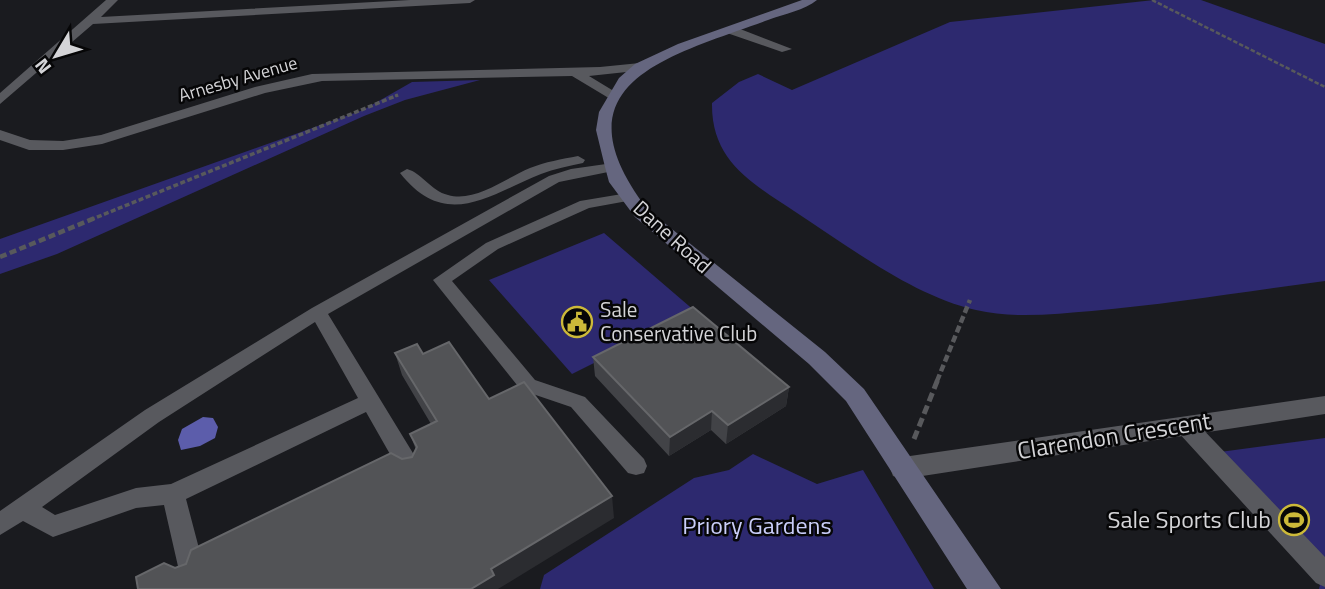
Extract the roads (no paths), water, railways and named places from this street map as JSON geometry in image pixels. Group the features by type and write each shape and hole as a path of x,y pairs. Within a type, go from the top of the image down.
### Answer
{"main road":[{"path":"612,96 640,67 682,47 804,1"},
{"name":"Dane Road","path":"612,96 606,112 604,130 611,160 628,197 671,241 817,358 855,395 985,589"}],"street":[{"path":"0,100 113,0"},
{"path":"251,12 261,0"},
{"path":"88,21 470,0"},
{"path":"731,30 785,50"},
{"name":"Arnesby Avenue","path":"0,135 28,146 69,146 122,135 293,81 430,74 539,72 577,75 640,67"},
{"name":"Arnesby Avenue","path":"577,75 612,96"},
{"name":"Clarendon Crescent","path":"903,468 1325,405"}],"lane":[{"path":"407,173 443,200 469,202 549,167 611,160"},
{"path":"0,524 152,416 318,313 554,179 611,160"},
{"path":"628,197 585,204 492,246 442,280 528,385 578,401 636,466"},
{"path":"318,313 411,470"},
{"path":"22,508 53,526 136,498 173,494 370,401"},
{"path":"1185,425 1325,575"},
{"path":"173,494 193,575"}],"place":[{"name":"Sale Conservative Club","path":"577,322"},
{"name":"Sale Sports Club","path":"1294,520"}],"park label":[{"name":"Priory Gardens","path":"757,526"}]}
